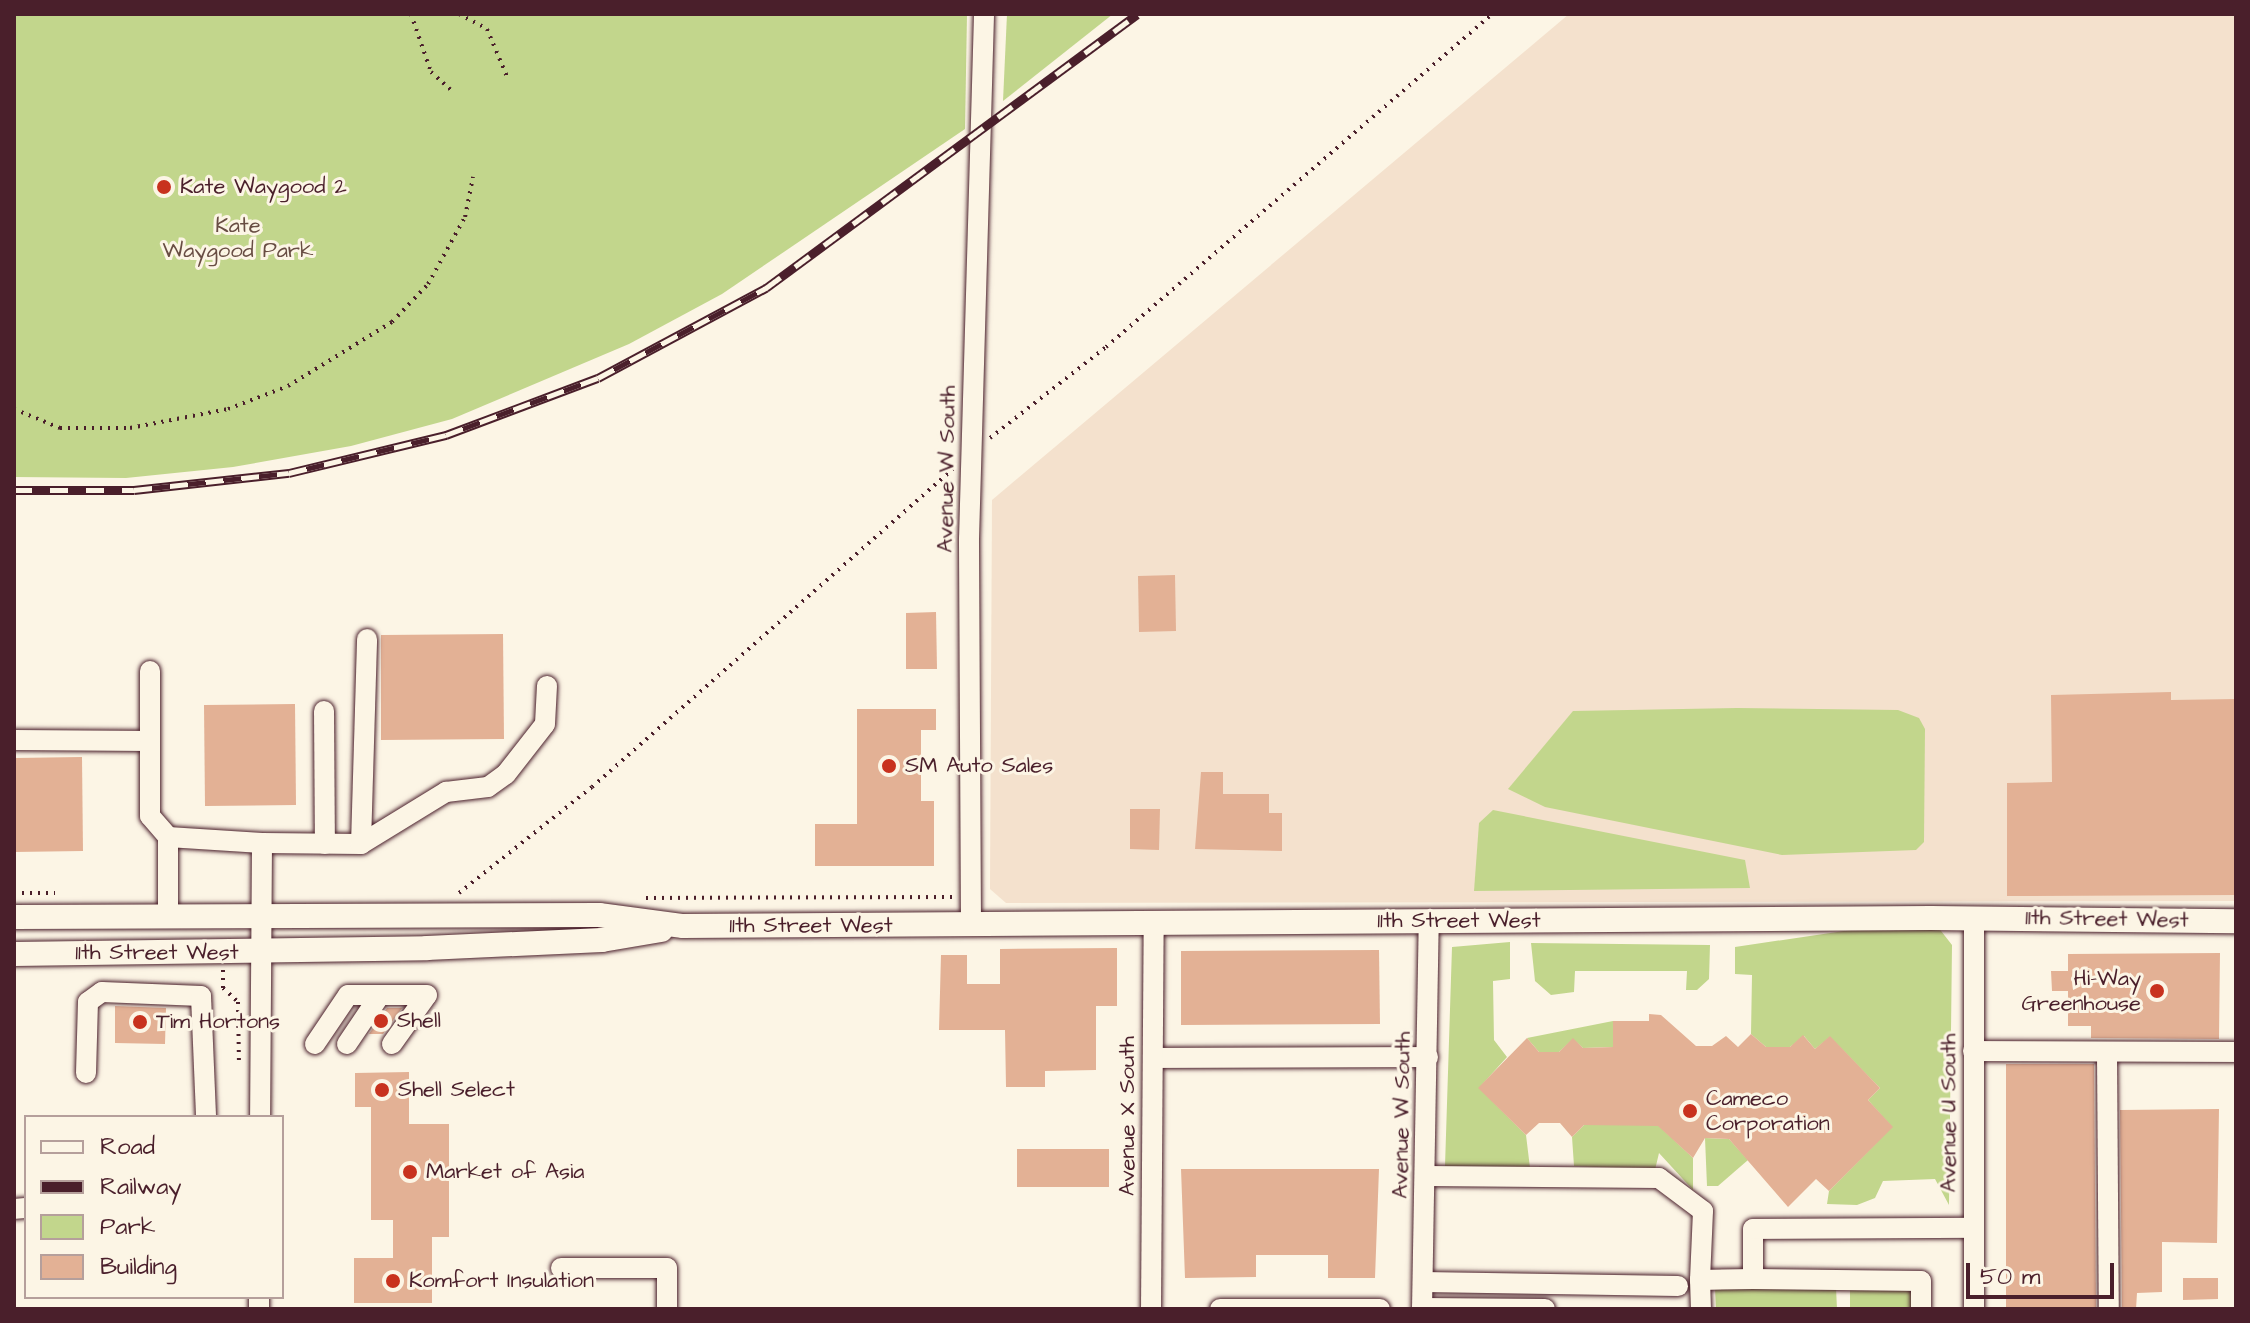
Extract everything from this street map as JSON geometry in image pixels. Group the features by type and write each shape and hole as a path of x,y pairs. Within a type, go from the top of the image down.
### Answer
{"main road":[{"name":"11th Street West","path":"14,917 599,915 683,926 1974,918 2236,921"},
{"name":"11th Street West","path":"14,954 261,952 602,940 683,926"}],"street":[{"name":"Avenue W South","path":"971,926 971,453 984,14"},
{"path":"361,844 367,639"},
{"path":"150,671 150,816 168,837 168,917"},
{"path":"168,837 262,843 361,844 446,792 488,787 506,774 545,724 547,686"},
{"path":"324,711 325,844"},
{"path":"14,740 150,741"},
{"path":"260,1115 262,843"},
{"name":"Avenue U South","path":"1974,918 1974,1309"},
{"name":"Avenue W South","path":"1422,1308 1429,922"},
{"name":"Avenue X South","path":"1151,1309 1154,924"},
{"path":"86,1073 88,1002 102,992 201,996 206,1115"},
{"path":"354,1044 387,995"},
{"path":"354,1044 427,995 387,995"},
{"path":"354,1044 387,995"},
{"path":"1973,1051 2236,1052"},
{"path":"2107,1053 2109,1309"},
{"path":"1153,1058 1428,1057"},
{"path":"1426,1176 1659,1178 1703,1211 1701,1309"},
{"path":"1753,1279 1753,1229 1973,1228"},
{"path":"561,1268 667,1268 667,1309"},
{"path":"1700,1280 1921,1281 1921,1309"},
{"path":"1423,1282 1678,1286"},
{"path":"1422,1308 1545,1309"},
{"path":"1220,1309 1380,1309"}],"path":[{"path":"411,14 431,72 452,91"},
{"path":"459,14 487,29 508,79"},
{"path":"457,894 592,787 971,453 1106,347 1492,14"},
{"path":"14,409 60,428 130,428 228,409 288,386 392,322 428,284 465,217 473,177"},
{"path":"223,952 223,988 238,1002 239,1074"}],"shaded area":[{"path":"1569,14 2236,14 2236,901 1006,903 990,889 992,500"}],"green space":[{"name":"Kate Waygood Park","path":"14,14 967,14 965,129 722,294 629,344 452,419 351,446 233,467 126,478 14,477"},
{"path":"1007,14 1113,14 1003,101"},
{"path":"1737,708 1898,710 1919,718 1925,729 1924,842 1916,850 1782,855 1545,807 1508,789 1573,711"},
{"path":"1493,810 1745,860 1750,888 1474,891 1479,823"},
{"path":"1931,918 1952,945 1949,1205 1935,1179 1883,1181 1875,1198 1857,1205 1827,1204 1829,1191 1892,1127 1868,1100 1880,1088 1830,1037 1815,1049 1804,1036 1790,1047 1766,1047 1751,1034 1752,975 1735,974 1735,947"},
{"path":"1510,942 1510,979 1493,981 1494,1040 1507,1057 1479,1088 1526,1135 1530,1168 1445,1166 1452,947"},
{"path":"1531,943 1710,945 1709,979 1697,990 1686,990 1687,971 1575,971 1574,992 1551,995 1535,981"},
{"path":"1613,1021 1613,1047 1583,1048 1573,1039 1559,1052 1539,1052 1527,1038"},
{"path":"1584,1125 1658,1125 1693,1158 1693,1190 1659,1153 1655,1170 1574,1166 1572,1137"},
{"path":"1705,1138 1729,1139 1748,1160 1718,1186 1707,1186"},
{"path":"1913,1286 1912,1309 1850,1309 1850,1288"},
{"path":"1715,1288 1836,1288 1837,1309 1716,1309"}],"building":[{"path":"1175,575 1176,631 1139,632 1138,576"},
{"path":"936,612 937,669 906,669 906,613"},
{"path":"503,634 504,739 381,740 381,635"},
{"path":"2171,692 2171,700 2236,699 2236,895 2007,896 2007,783 2052,782 2051,695"},
{"path":"295,704 296,805 205,806 204,705"},
{"name":"SM Auto Sales","path":"857,709 936,709 936,730 921,730 921,801 934,801 934,866 815,866 815,824 857,824"},
{"path":"82,757 83,851 14,852 14,758"},
{"path":"1201,772 1223,772 1223,794 1269,794 1269,813 1282,813 1282,851 1195,849"},
{"path":"1130,809 1160,809 1159,850 1130,849"},
{"path":"1117,948 1117,1006 1096,1006 1096,1070 1045,1071 1045,1087 1006,1087 1005,1030 939,1030 941,955 967,955 967,984 1000,984 1000,949"},
{"path":"1379,950 1380,1024 1181,1025 1181,951"},
{"name":"Hi-Way Greenhouse","path":"2220,953 2219,1039 2091,1038 2091,1026 2068,1026 2068,991 2052,991 2051,971 2068,971 2068,954"},
{"name":"Tim Hortons","path":"115,1006 166,1008 165,1044 115,1043"},
{"path":"387,1008 402,1008 383,1034 369,1034"},
{"name":"Cameco Corporation","path":"1649,1014 1661,1015 1696,1046 1712,1046 1726,1036 1738,1047 1751,1034 1766,1047 1790,1047 1803,1035 1815,1049 1830,1036 1880,1088 1868,1100 1893,1127 1829,1191 1816,1179 1788,1207 1729,1139 1705,1138 1693,1158 1658,1126 1584,1125 1572,1137 1560,1123 1539,1123 1526,1135 1478,1088 1527,1038 1539,1052 1559,1052 1573,1038 1583,1048 1613,1047 1613,1021 1649,1021"},
{"path":"2006,1064 2094,1064 2096,1309 2006,1309"},
{"path":"409,1072 409,1124 449,1124 449,1237 432,1237 432,1303 354,1303 354,1258 393,1258 393,1220 371,1220 371,1107 355,1107 355,1073"},
{"path":"2219,1109 2217,1243 2162,1242 2162,1292 2137,1293 2136,1309 2122,1309 2120,1110"},
{"path":"1017,1149 1109,1149 1109,1187 1017,1187"},
{"path":"1181,1169 1379,1169 1375,1278 1328,1278 1328,1255 1256,1255 1256,1277 1185,1278"},
{"path":"2183,1278 2218,1278 2218,1299 2183,1300"}],"railway":[{"path":"14,490 134,490 289,473 446,435 598,378 766,288 1137,14"}],"place":[{"name":"Kate Waygood 2","path":"164,187"},
{"name":"SM Auto Sales","path":"889,766"},
{"name":"Hi-Way Greenhouse","path":"2157,991"},
{"name":"Shell","path":"381,1021"},
{"name":"Tim Hortons","path":"140,1022"},
{"name":"Shell Select","path":"382,1090"},
{"name":"Cameco Corporation","path":"1690,1111"},
{"name":"Market of Asia","path":"410,1172"},
{"name":"Komfort Insulation","path":"393,1281"}]}
